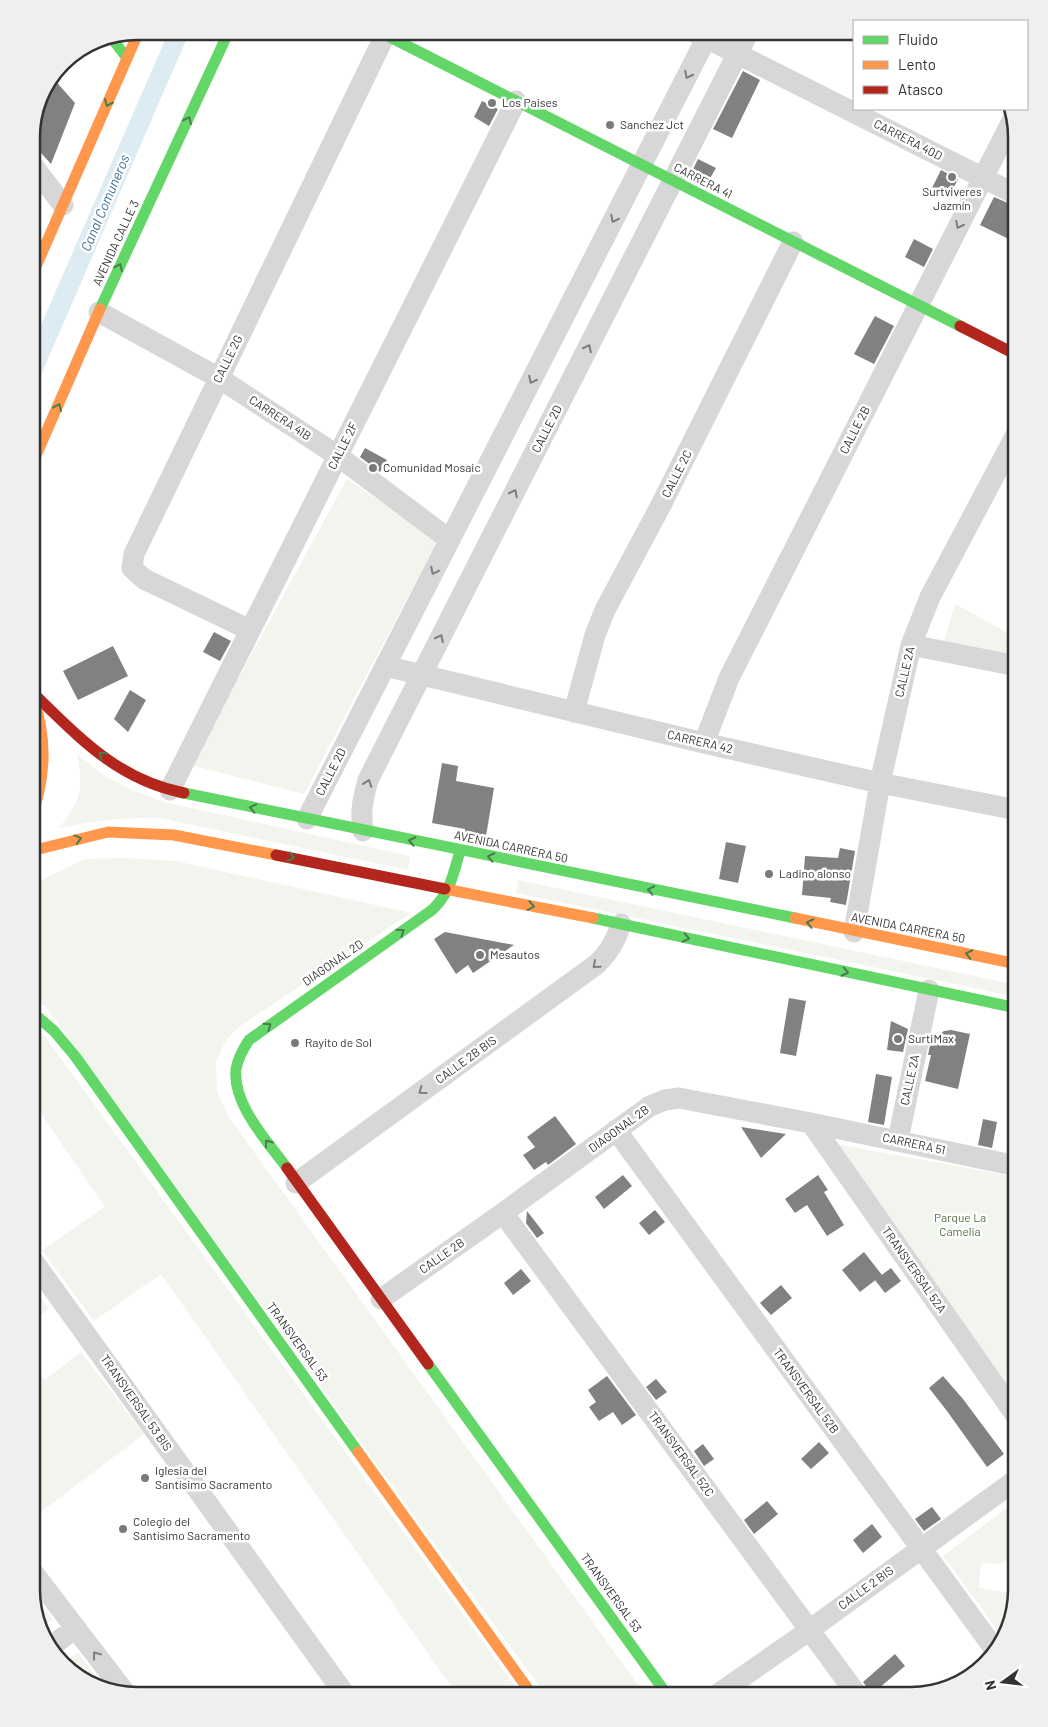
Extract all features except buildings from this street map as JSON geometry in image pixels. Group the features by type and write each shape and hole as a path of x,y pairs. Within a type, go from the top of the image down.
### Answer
{"main road":[{"path":"40,259 135,40"},
{"name":"AVENIDA CALLE 3","path":"40,446 99,312 225,40"},
{"name":"CARRERA 41","path":"397,40 1008,350"},
{"path":"115,42 127,58"},
{"name":"AVENIDA CARRERA 50","path":"40,699 78,736 100,754 123,770 147,783 170,790 1008,962"},
{"path":"40,718 44,736 45,760 40,790"},
{"path":"40,849 108,832 174,835 621,924 1008,1006"},
{"path":"448,890 460,851"},
{"name":"DIAGONAL 2D","path":"237,1061 249,1040 431,911 448,890"},
{"name":"TRANSVERSAL 53","path":"40,1019 54,1031 75,1056 527,1687"},
{"name":"TRANSVERSAL 53","path":"237,1061 236,1080 241,1099 248,1114 661,1687"}],"street":[{"name":"CALLE 2G","path":"250,630 144,579 132,568 134,554 380,40"},
{"name":"CALLE 2D","path":"307,819 642,165 700,40"},
{"name":"CARRERA 40D","path":"713,40 737,54 1008,190"},
{"name":"CALLE 2D","path":"363,831 360,814 368,780 745,40"},
{"name":"CALLE 2F","path":"170,790 516,101"},
{"name":"CALLE 2B","path":"704,743 729,678 1007,130"},
{"path":"40,174 63,205"},
{"name":"CALLE 2C","path":"574,712 595,635 605,610 662,504 793,242"},
{"name":"CARRERA 41B","path":"99,312 219,378 338,456 450,540"},
{"name":"CALLE 2A","path":"854,932 880,783 911,645 930,597 1008,450"},
{"path":"911,645 1008,664"},
{"name":"CARRERA 42","path":"385,666 420,676 704,743 880,783 1008,808"},
{"name":"CALLE 2B BIS","path":"296,1183 597,964 609,951 616,939 621,924"},
{"name":"CALLE 2A","path":"898,1140 929,990"},
{"name":"DIAGONAL 2B","path":"503,1213 650,1106 665,1100 679,1098 811,1123"},
{"name":"CARRERA 51","path":"811,1123 1008,1164"},
{"name":"TRANSVERSAL 52A","path":"811,1123 1008,1404"},
{"name":"TRANSVERSAL 52B","path":"616,1130 991,1645"},
{"name":"CALLE 2B","path":"381,1299 503,1213"},
{"name":"TRANSVERSAL 52C","path":"503,1213 852,1687"},
{"name":"TRANSVERSAL 53 BIS","path":"40,1275 93,1341 340,1687"},
{"name":"CALLE 2 BIS","path":"728,1687 1008,1486"},
{"path":"40,1582 119,1685"},
{"path":"55,1643 76,1628"}],"green space":[{"path":"347,479 438,540 304,794 191,765"},
{"path":"955,604 1008,633 1008,656 944,641"},
{"path":"77,754 105,776 132,790 164,802 410,856 408,870 160,818 109,820 59,828 72,810 79,794 80,776"},
{"path":"123,858 176,861 411,913 240,1026 226,1040 216,1062 217,1091 228,1116 640,1687 540,1687 46,1007 40,1003 40,881 85,859"},
{"path":"518,880 1008,983 1008,995 516,893"},
{"path":"40,1032 515,1687 452,1687 161,1274 94,1321 42,1250 105,1207 40,1112"},
{"name":"Parque La Camelia","path":"835,1144 1008,1175 1008,1389"},
{"path":"40,1297 49,1309 40,1316"},
{"path":"81,1352 144,1434 40,1512 40,1374 45,1380"},
{"path":"1008,1507 1008,1559 1001,1564 981,1563 979,1588 1008,1593 1005,1615 999,1631 943,1556"},
{"path":"41,1603 53,1619 46,1624"},
{"path":"78,1652 98,1679 83,1671 69,1659"}],"water":[{"name":"Canal Comuneros","path":"165,40 186,40 40,377 40,327"}],"traffic: fast":[{"path":"100,309 225,40"},
{"path":"396,40 960,326"},
{"path":"115,42 127,58"},
{"path":"184,793 795,918"},
{"path":"287,1168 253,1122 240,1096 236,1082 236,1069 243,1050 249,1040 432,910 447,889 460,851"},
{"path":"593,918 1008,1006"},
{"path":"40,1019 54,1031 75,1056 358,1452"},
{"path":"428,1364 661,1687"}],"traffic: slow":[{"path":"40,257 135,40"},
{"path":"40,446 100,309"},
{"path":"40,725 43,756 40,786"},
{"path":"40,849 108,832 174,835 276,855"},
{"path":"445,889 593,918"},
{"path":"795,918 1008,962"},
{"path":"358,1452 527,1687"}],"traffic: jam":[{"path":"960,326 1008,350"},
{"path":"40,699 83,740 118,767 138,778 184,793"},
{"path":"276,855 445,889"},
{"path":"287,1168 428,1364"}],"place":[{"name":"Los Paises","path":"492,103"},
{"name":"Sanchez Jct","path":"610,125"},
{"name":"Surtviveres Jazmín","path":"952,177"},
{"name":"Comunidad Mosaic","path":"373,468"},
{"name":"Ladino alonso","path":"769,874"},
{"name":"Mesautos","path":"480,955"},
{"name":"SurtiMax","path":"898,1039"},
{"name":"Rayito de Sol","path":"295,1043"},
{"name":"Iglesia del Santísimo Sacramento","path":"145,1478"},
{"name":"Colegio del Santísimo Sacramento","path":"123,1529"}]}
